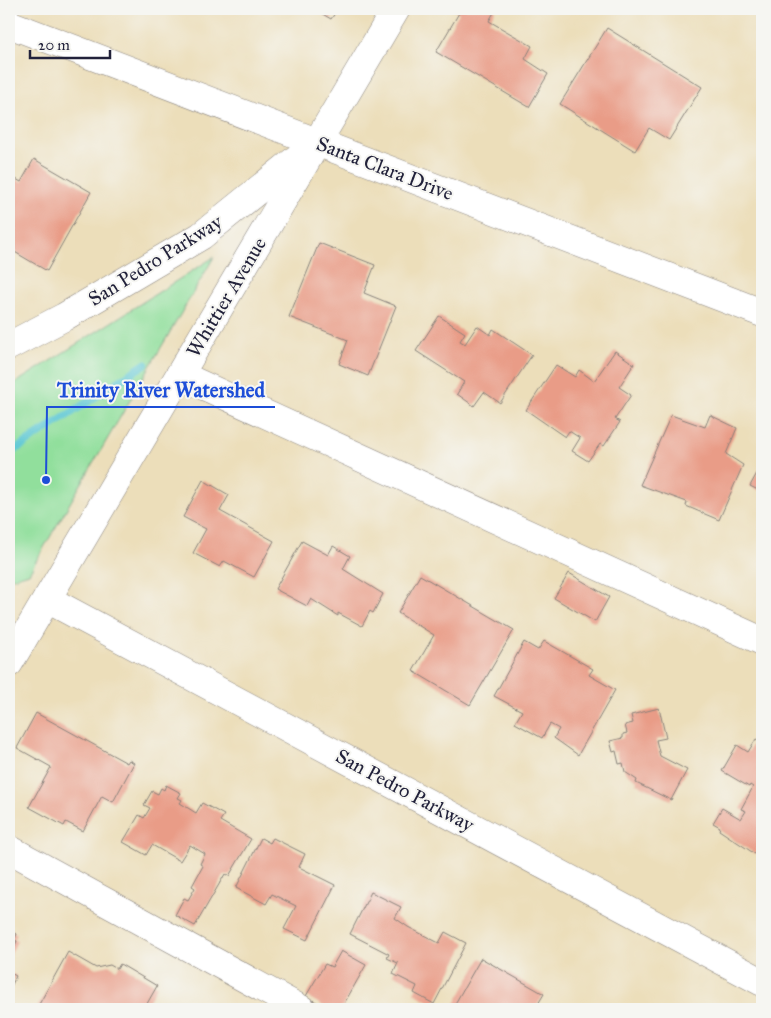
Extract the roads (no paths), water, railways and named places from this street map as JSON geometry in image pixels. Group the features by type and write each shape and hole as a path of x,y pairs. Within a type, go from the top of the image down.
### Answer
{"street":[{"name":"Whittier Avenue","path":"9,663 396,9"},
{"name":"Santa Clara Drive","path":"9,24 762,313"},
{"name":"San Pedro Parkway","path":"12,341 64,317 200,236 317,142"},
{"path":"180,375 762,641"},
{"name":"San Pedro Parkway","path":"47,599 762,982"},
{"path":"9,849 301,1009"}],"waterway":[{"path":"9,454 145,364"}],"place":[{"name":"Trinity River Watershed","path":"46,480"}]}
